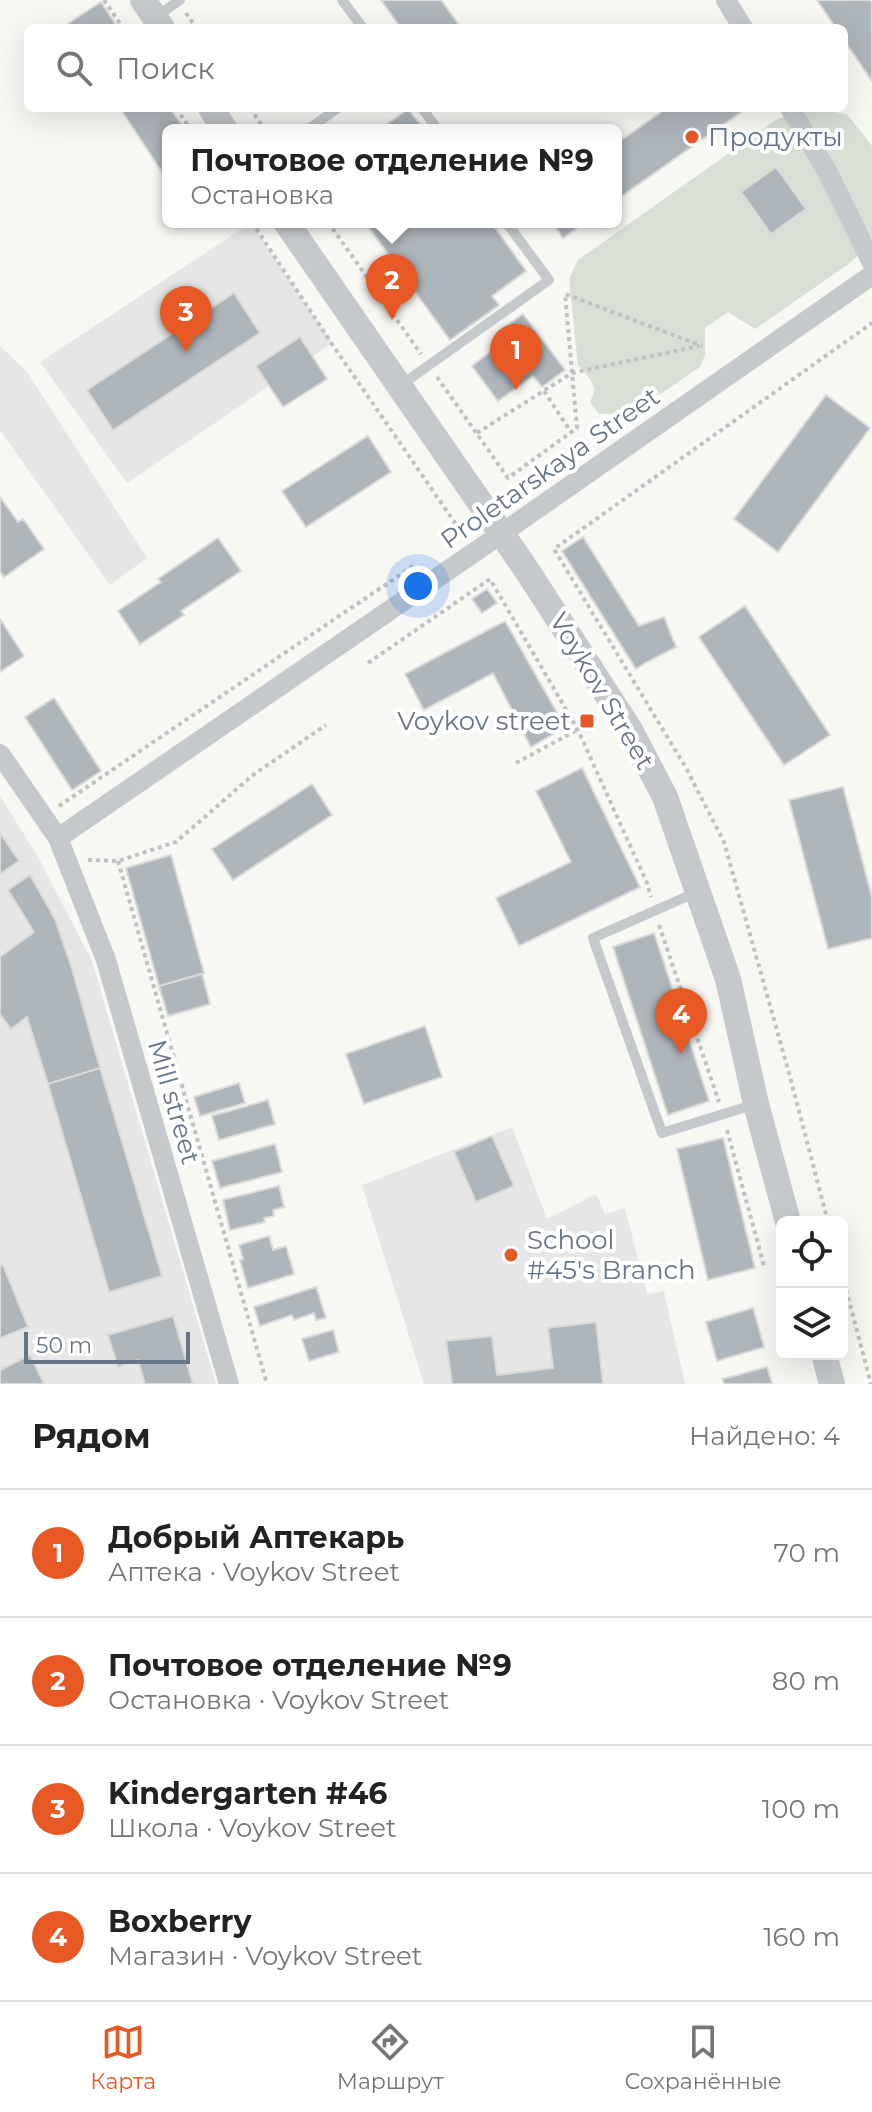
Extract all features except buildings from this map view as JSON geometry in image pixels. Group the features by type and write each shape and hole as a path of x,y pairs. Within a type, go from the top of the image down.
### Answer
{"street":[{"path":"726,0 741,24"},
{"path":"792,112 828,173 872,263"},
{"name":"Voykov Street","path":"290,228 526,569 630,730 665,797 728,979 756,1104 786,1216"},
{"name":"Proletarskaya Street","path":"58,838 872,275"},
{"name":"Mill street","path":"0,754 58,838 106,960 229,1384"},
{"path":"826,1360 832,1384"}],"lane":[{"path":"153,15 180,0"},
{"path":"342,0 360,24"},
{"path":"315,124 332,112"},
{"path":"399,387 549,280 510,228"},
{"path":"699,891 593,938 662,1133 756,1104"}],"path":[{"path":"104,0 120,24"},
{"path":"256,228 462,533 449,542"},
{"path":"332,228 508,478 577,428 572,373 565,294 702,346 572,373 477,433"},
{"path":"554,549 872,323"},
{"path":"544,391 571,432"},
{"path":"43,816 422,560"},
{"path":"368,663 490,579"},
{"path":"66,858 118,861 176,842 253,775 326,725"},
{"path":"516,763 578,730"},
{"path":"118,861 267,1384"},
{"path":"846,1288 871,1384"}],"shaded area":[{"path":"804,112 847,114 872,146 872,244 755,329 728,312 705,328 705,355 700,367 662,393 632,403 617,414 599,414 590,402 595,390 578,365 569,279 578,260 777,119"},
{"path":"243,228 254,228 332,343 127,483 40,362"},
{"path":"0,346 27,372 147,558 110,585 0,430"},
{"path":"0,796 37,855 92,961 216,1384 0,1384"},
{"name":"School #45's Branch","path":"512,1127 547,1219 596,1194 605,1214 625,1208 647,1294 664,1291 685,1384 424,1384 362,1185"}],"place":[{"name":"Продукты","path":"692,137"},
{"name":"Почтовое отделение №9","path":"392,320"},
{"name":"Kindergarten #46","path":"186,352"},
{"name":"Добрый Аптекарь","path":"516,390"},
{"name":"Voykov street","path":"587,721"},
{"name":"Boxberry","path":"681,1054"},
{"name":"School #45's Branch","path":"511,1255"}]}
